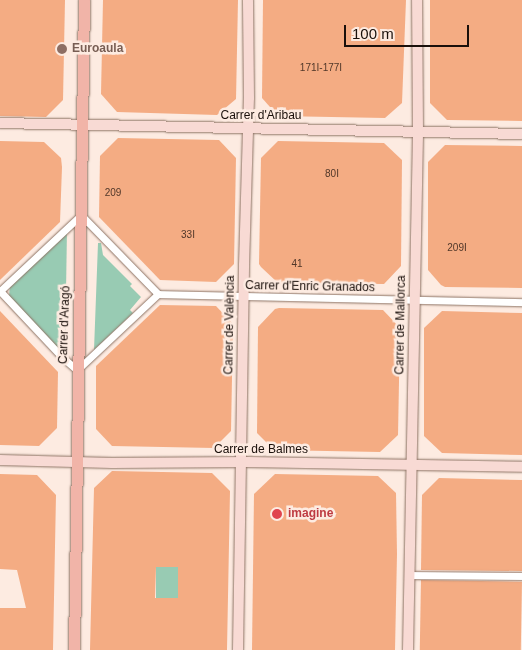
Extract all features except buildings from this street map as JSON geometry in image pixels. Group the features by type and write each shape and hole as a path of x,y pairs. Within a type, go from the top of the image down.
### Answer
{"main road":[{"name":"Carrer d'Aragó","path":"74,650 84,0"},
{"name":"Carrer de València","path":"238,650 248,129 248,0"},
{"name":"Carrer de Mallorca","path":"408,650 418,133 417,0"},
{"name":"Carrer d'Aribau","path":"0,124 522,134"},
{"name":"Carrer de Balmes","path":"0,460 411,464 522,467"}],"street":[{"path":"81,215 158,294 77,370 62,357 0,291 81,215"},
{"name":"Carrer d'Enric Granados","path":"158,294 244,298 522,302"},
{"path":"409,575 522,576"}],"green space":[{"path":"67,229 65,355 9,297 10,284"},
{"path":"98,243 101,243 103,255 132,284 130,286 141,297 130,310 133,313 94,350"},
{"path":"156,567 178,567 178,598 156,598"}],"place":[{"name":"Euroaula","path":"62,49"},
{"name":"imagine","path":"277,514"}]}
